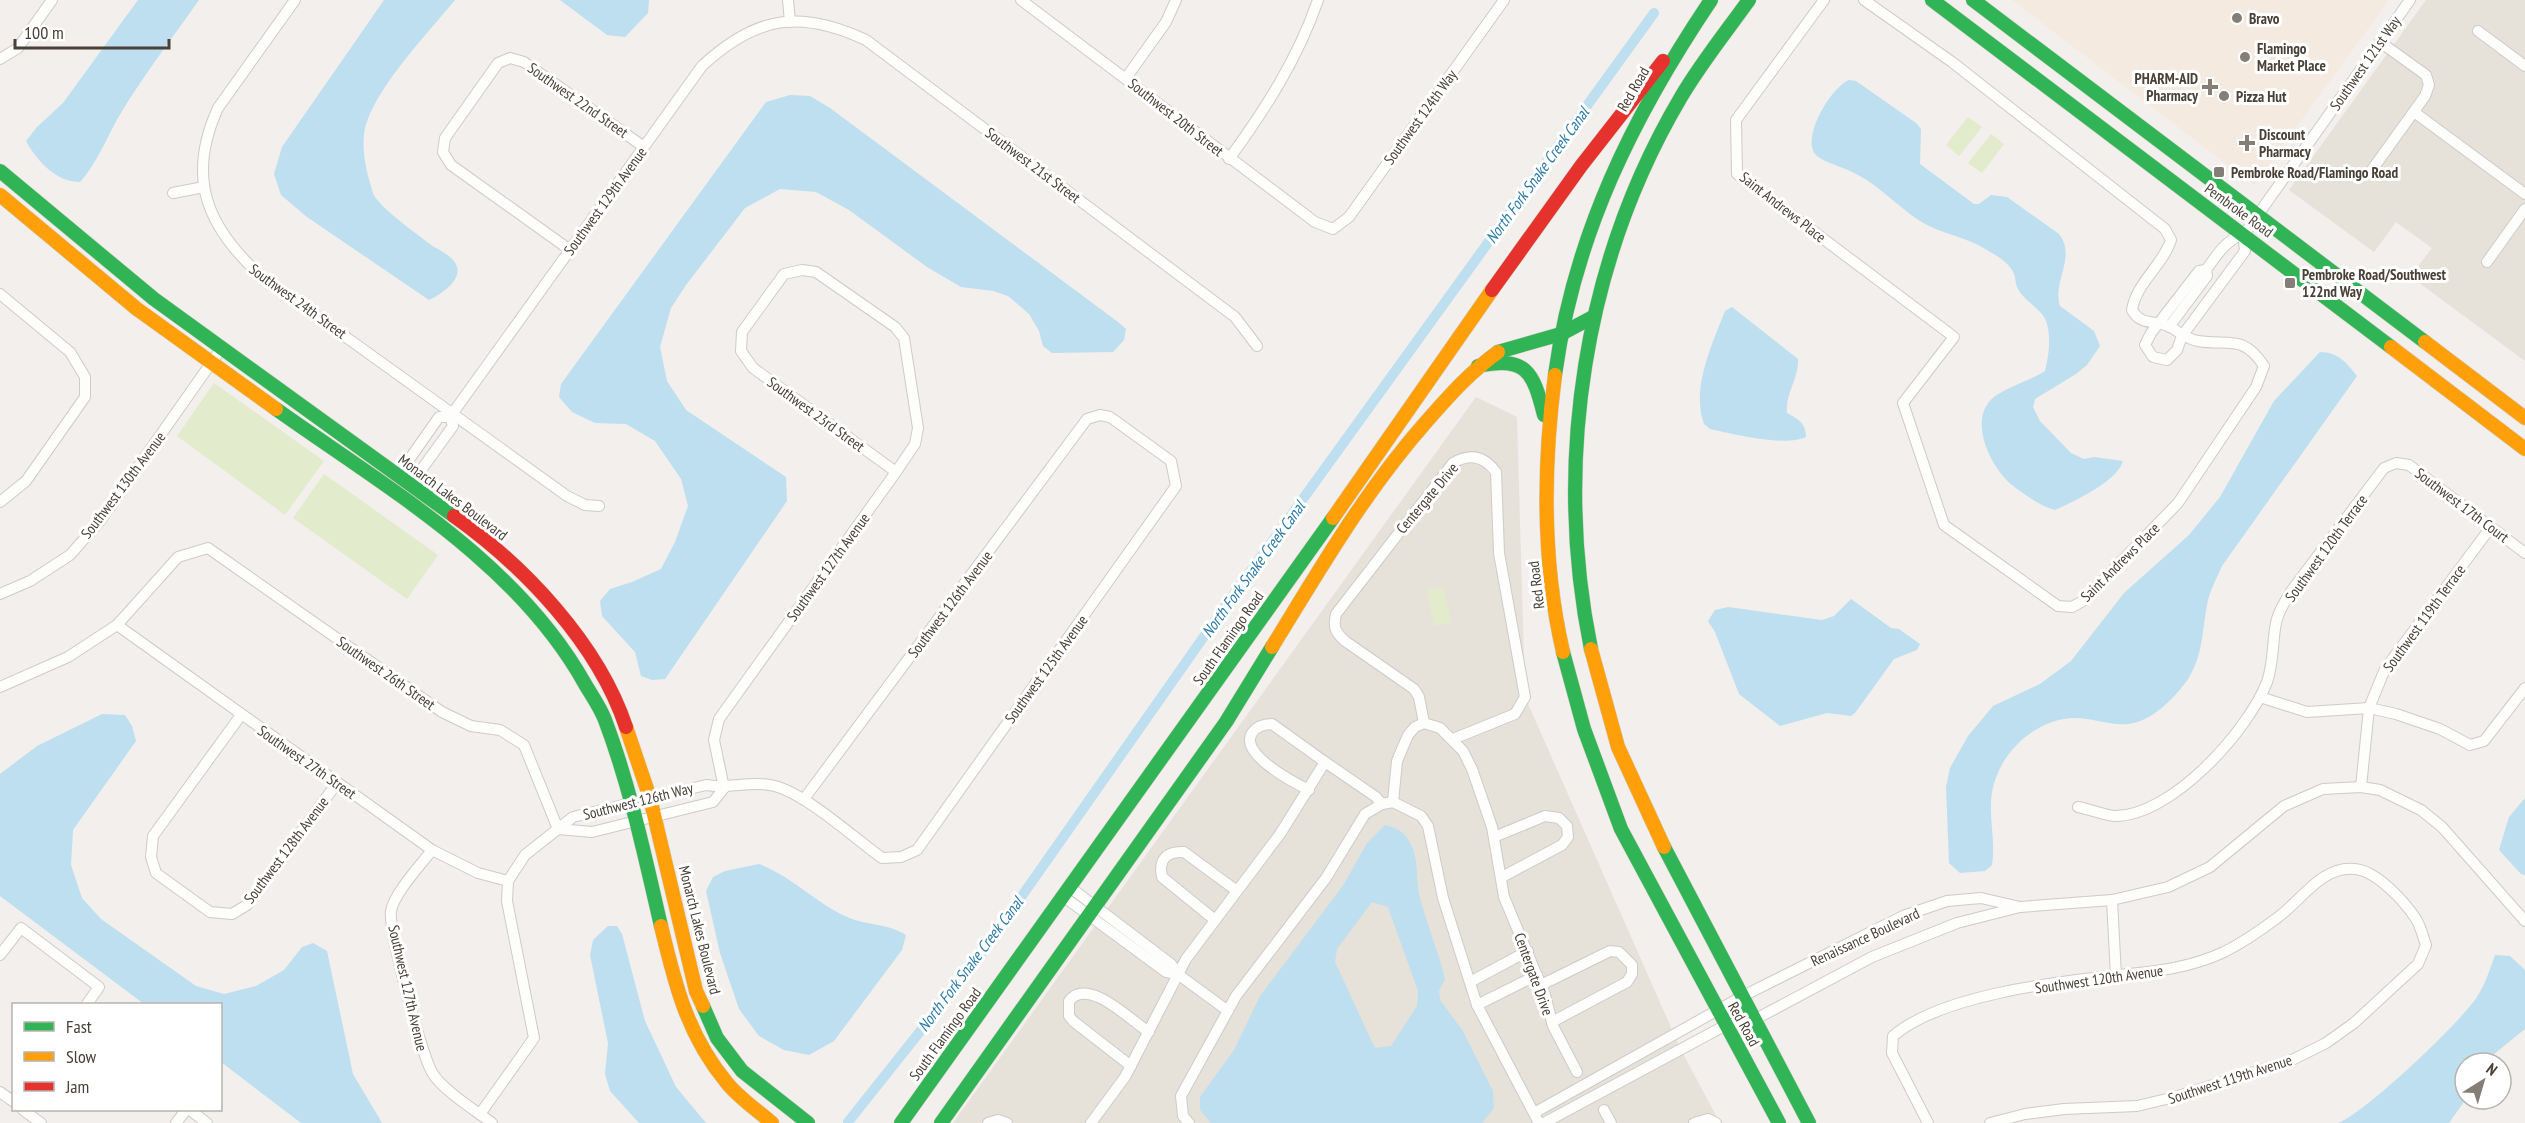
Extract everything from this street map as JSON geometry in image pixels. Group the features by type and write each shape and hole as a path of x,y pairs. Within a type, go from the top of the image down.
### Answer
{"main road":[{"name":"South Flamingo Road","path":"901,1123 1587,160 1631,100 1711,0"},
{"name":"Red Road","path":"1749,0 1699,69 1652,152 1611,251 1593,317 1574,446 1574,515 1584,618 1611,725 1645,809 1741,998 1809,1123"},
{"name":"Pembroke Road","path":"1932,0 2117,142 2243,233 2525,449"},
{"name":"Pembroke Road","path":"1973,0 2525,418"},
{"name":"Red Road","path":"1693,24 1648,95 1626,137 1585,240 1561,334 1549,429 1546,519 1558,626 1584,731 1617,820 1779,1123"},
{"name":"Monarch Lakes Boulevard","path":"0,171 154,299 222,349 408,477 537,585 589,654 621,711 655,816 696,991 717,1038 742,1071 807,1123"},
{"name":"Monarch Lakes Boulevard","path":"0,195 137,309 452,535 523,597 574,664 604,718 637,820 678,997 696,1037 728,1084 772,1123"},
{"path":"941,1123 1226,722 1358,507 1424,421 1478,366 1503,349 1561,334 1593,317"},
{"path":"1478,366 1498,361 1514,361 1528,369 1536,381 1549,429"}],"street":[{"path":"0,59 18,48 52,0"},
{"name":"Southwest 24th Street","path":"295,0 218,108 205,145 204,187 219,230 235,253 252,269 452,415 567,496 585,505 599,506"},
{"path":"788,0 790,22"},
{"name":"Southwest 20th Street","path":"1021,0 1315,222 1333,229"},
{"path":"1126,78 1166,22 1176,0"},
{"path":"1230,159 1265,110 1308,28 1318,0"},
{"name":"Southwest 124th Way","path":"1333,229 1349,217 1504,0"},
{"name":"Saint Andrews Place","path":"1824,0 1736,120 1737,174 1954,337 1903,403 1944,525 2058,606 2072,607 2083,601 2178,503 2207,464 2263,375 2264,366 2243,345 2231,341 2198,341 2136,317 2132,310 2133,299 2167,252 2171,240 2165,229 1952,62 1864,0"},
{"name":"Southwest 121st Way","path":"2243,233 2410,0"},
{"name":"Southwest 21st Street","path":"790,22 814,20 866,40 1235,317 1257,346"},
{"name":"Southwest 129th Avenue","path":"452,415 439,417 412,455 406,464 408,477 419,473 453,426 452,415 702,66 736,38 764,26 790,22"},
{"path":"2478,31 2525,66"},
{"path":"2369,174 2414,112 2429,85 2426,75 2380,42"},
{"name":"Southwest 22nd Street","path":"570,250 451,165 443,152 445,138 498,63 510,58 524,62 644,147"},
{"path":"2414,112 2525,194"},
{"path":"173,193 204,187"},
{"path":"2487,262 2525,209"},
{"path":"2243,233 2245,251 2182,336 2177,350 2168,360 2153,357 2145,345 2151,333 2164,326 2206,276 2206,270 2231,238 2243,233"},
{"name":"Southwest 127th Avenue","path":"724,788 714,740 719,719 896,472 915,444 918,428 904,338 895,327 816,272 802,270 784,274 742,332 741,351"},
{"path":"0,294 70,352 85,377 85,397 26,481 0,502"},
{"name":"Southwest 130th Avenue","path":"0,594 30,581 70,555 100,521 222,349"},
{"name":"Southwest 23rd Street","path":"741,351 753,368 896,472"},
{"name":"Southwest 126th Avenue","path":"804,799 1088,419 1100,415 1110,417 1171,461 1175,471"},
{"name":"Centergate Drive","path":"1453,739 1515,714 1525,697 1499,552 1496,472 1488,462 1476,456 1462,458 1453,463 1336,614 1334,626 1337,634 1414,689 1419,697 1424,723 1440,728 1453,739 1472,769 1494,837 1504,897 1528,951 1552,1022 1577,1072"},
{"name":"Southwest 17th Court","path":"2396,463 2409,465 2525,553"},
{"name":"Southwest 120th Terrace","path":"2078,807 2114,816 2152,807 2179,792 2241,729 2260,697 2273,664 2276,620 2292,590 2385,468 2396,463"},
{"name":"Southwest 125th Avenue","path":"804,799 882,858 901,856 917,850 1176,486 1175,471"},
{"name":"Southwest 119th Terrace","path":"2361,787 2369,708 2385,669 2491,527"},
{"name":"Southwest 26th Street","path":"117,625 178,557 208,548 442,712 471,726 500,730 524,745 558,829"},
{"path":"0,687 68,657 117,625"},
{"name":"Southwest 27th Street","path":"117,625 432,850 478,873 508,880"},
{"path":"2260,697 2307,712 2369,708 2417,720 2470,745 2478,745 2525,688"},
{"name":"Southwest 128th Avenue","path":"241,715 153,836 151,857 156,873 210,912 232,914 247,905 337,783"},
{"path":"1189,1123 1183,1116 1181,1096 1228,1011 1254,971 1326,878 1365,814 1387,803 1401,745 1415,727 1424,723"},
{"path":"1309,790 1258,757 1250,749 1248,742 1256,728 1272,724 1376,797 1421,816 1428,826 1443,898 1477,1005 1537,1118 1718,1011"},
{"path":"1091,1123 1131,1066 1186,959 1280,834 1325,762"},
{"path":"724,788 752,783 772,785 804,799"},
{"name":"Southwest 126th Way","path":"508,880 525,855 573,817 706,785 724,788 713,802 592,832 558,829"},
{"name":"Renaissance Boulevard","path":"1726,1025 1754,1020 1872,957 1957,923 2020,907 2112,900 2168,887 2210,867 2284,806 2323,789 2361,787 2380,790 2400,798 2442,827 2525,921"},
{"path":"1494,837 1545,816 1559,818 1567,826 1568,837 1562,845 1502,877"},
{"name":"Southwest 127th Avenue","path":"432,850 398,895 391,911 396,941 423,1057 434,1076 492,1123"},
{"path":"1215,920 1162,876 1160,869 1166,855 1174,851 1184,852 1237,891"},
{"name":"Southwest 120th Avenue","path":"1928,1123 1892,1053 1893,1036 1909,1023 1950,1007 1993,994 2116,975 2164,971 2223,952 2278,917 2328,874 2356,868 2379,877 2417,920 2426,945"},
{"path":"480,1114 534,1038 507,901 508,880"},
{"path":"1067,893 1145,950 1171,964 1179,975 1228,1011"},
{"name":"Renaissance Boulevard","path":"1718,1011 1856,938 1947,901 1981,898 2020,907"},
{"path":"2112,900 2116,975"},
{"path":"0,955 21,928 99,987 88,1003"},
{"name":"Southwest 119th Avenue","path":"1990,1123 2025,1114 2064,1109 2137,1106 2175,1097 2292,1060 2326,1043 2354,1023 2418,964 2426,945"},
{"path":"1470,982 1528,951"},
{"path":"1477,1005 1610,951 1619,952 1632,965 1632,974 1627,982 1552,1022"},
{"path":"1131,1066 1073,1021 1069,1016 1069,1001 1078,993 1086,992 1097,995 1149,1032"},
{"path":"1544,1123 1726,1025"},
{"path":"1604,1110 1611,1123"},
{"path":"24,1111 41,1123"},
{"path":"176,1123 187,1111"},
{"path":"189,1111 207,1123"},
{"path":"1694,1123 1708,1119 1716,1123"},
{"path":"988,1123 998,1120 1007,1123"}],"shaded area":[{"path":"2012,0 2389,0 2254,185"},
{"path":"2426,0 2525,0 2525,361 2418,282 2416,269 2432,248 2396,222 2374,252 2289,190"},
{"path":"1476,397 1517,417 1525,697 1681,1050 1720,1123 953,1123"}],"green space":[{"path":"1968,117 1982,127 1959,156 1946,145"},
{"path":"1991,134 2004,144 1982,173 1968,163"},
{"path":"214,383 324,461 285,515 177,436"},
{"path":"324,474 438,555 407,599 293,518"},
{"path":"1444,587 1451,623 1434,626 1427,590"}],"water":[{"path":"138,0 199,0 131,97 98,157 80,182 63,178 42,163 26,141 37,127 63,103"},
{"path":"384,0 455,0 401,64 388,83 368,119 364,135 366,164 376,199 410,229 449,256 457,266 457,273 452,284 429,300 307,217 281,195 274,174 282,147"},
{"path":"560,0 649,1 648,13 625,37 607,35"},
{"path":"1849,80 1856,81 1916,123 1921,129 1920,164 1974,204 1979,204 1991,195 2007,197 2059,234 2064,243 2065,260 2058,297 2060,306 2094,331 2100,346 2087,365 2035,399 2033,407 2040,421 2071,453 2084,459 2094,457 2123,461 2113,476 2073,502 2055,510 2038,503 2004,478 1986,446 1982,422 1989,402 1999,394 2045,371 2048,357 2048,327 2042,314 2022,295 2016,285 2012,270 1999,257 1979,246 1920,221 1866,180 1817,156 1812,148 1814,127 1819,115 1834,93"},
{"path":"790,95 810,96 830,108 1118,322 1126,329 1124,340 1113,352 1052,353 1043,346 1039,331 1029,314 1008,296 993,291 961,287 927,267 849,210 816,192 780,189 745,208 671,308 660,347 667,381 686,410 786,477 787,501 665,679 652,680 641,676 635,652 602,616 600,601 610,589 661,569 675,542 688,506 681,479 655,441 626,424 595,423 572,412 559,397 561,384 766,102"},
{"path":"1732,307 1798,359 1788,399 1787,413 1803,425 1806,437 1785,441 1759,439 1710,429 1704,424 1700,396 1705,367 1725,311"},
{"path":"2320,352 2337,356 2357,376 2222,566 2208,600 2200,650 2188,679 2162,708 2137,722 2114,724 2080,718 2059,720 2032,732 2020,741 2002,764 1992,792 1992,865 1985,871 1960,873 1949,863 1946,787 1950,768 1968,736 1993,706 2040,684 2071,661 2124,593 2189,535 2220,497 2274,401"},
{"path":"1851,599 1891,628 1899,629 1920,644 1917,650 1894,659 1855,713 1851,716 1827,713 1780,726 1739,694 1715,632 1708,621 1715,610 1728,607 1822,620 1834,616"},
{"path":"102,714 125,715 132,726 136,741 73,830 71,865 82,898 101,919 196,986 224,994 256,986 284,970 302,947 313,943 327,951 353,1074 382,1123 301,1123 222,1063 222,1003 143,1003 0,896 0,774 37,746"},
{"path":"2525,798 2525,875 2521,874 2499,850 2509,817"},
{"path":"1385,825 1401,831 1412,846 1420,898 1445,979 1439,991 1440,1000 1463,1031 1493,1091 1494,1108 1482,1123 1211,1123 1200,1110 1200,1097 1234,1050 1260,996 1344,884 1367,843","holes":["1372,902 1388,907 1418,991 1417,1006 1391,1046 1375,1048 1335,962 1337,949"]},
{"path":"759,864 782,875 823,904 845,916 861,922 892,928 906,935 902,950 834,1041 809,1055 784,1050 759,1036 739,1009 720,953 706,891 713,877 725,871"},
{"path":"608,926 617,926 622,934 645,1021 676,1087 706,1123 639,1123 610,1091 605,1074 608,1043 590,955 593,940"},
{"path":"2495,955 2510,956 2525,970 2525,1029 2498,1051 2453,1051 2453,1111 2458,1111 2449,1123 2338,1123 2351,1116 2389,1086 2452,1026 2477,997"}],"waterway":[{"name":"North Fork Snake Creek Canal","path":"848,1122 977,960 1219,615 1654,13"}],"traffic: fast":[{"path":"1555,375 1576,274 1611,178 1656,88 1711,0"},
{"path":"1591,649 1580,578 1575,507 1577,435 1585,364 1600,294 1621,226 1648,160 1689,84 1749,0"},
{"path":"1932,0 2391,347"},
{"path":"1973,0 2425,342"},
{"path":"0,171 154,299 454,516"},
{"path":"1498,352 1561,334 1593,317"},
{"path":"1478,366 1507,363 1525,370 1536,387 1544,415"},
{"path":"276,409 447,530 487,564 524,601 557,640 605,720 629,796 661,926"},
{"path":"901,1123 1333,518"},
{"path":"941,1123 1226,722 1272,647"},
{"path":"1563,652 1584,729 1621,829 1779,1123"},
{"path":"1664,847 1809,1123"},
{"path":"703,1006 717,1038 742,1071 808,1123"}],"traffic: slow":[{"path":"0,195 137,309 276,409"},
{"path":"1333,518 1492,290"},
{"path":"2425,342 2525,418"},
{"path":"2391,347 2525,449"},
{"path":"1272,647 1344,531 1383,475 1452,394 1498,352"},
{"path":"1555,375 1548,444 1548,549 1556,618 1563,652"},
{"path":"1591,649 1618,747 1664,847"},
{"path":"626,727 650,798 696,991 703,1006"},
{"path":"661,926 677,989 692,1028 702,1046 713,1065 732,1088 772,1123"}],"traffic: jam":[{"path":"1492,290 1581,166 1663,61"},
{"path":"454,516 506,558 556,609 597,666 626,727"}],"place":[{"name":"Bravo","path":"2237,18"},
{"name":"Flamingo Market Place","path":"2245,57"},
{"name":"PHARM-AID Pharmacy","path":"2210,87"},
{"name":"Pizza Hut","path":"2224,96"},
{"name":"Discount Pharmacy","path":"2247,143"},
{"name":"Pembroke Road/Flamingo Road","path":"2219,172"},
{"name":"Pembroke Road/Southwest 122nd Way","path":"2290,283"}]}
